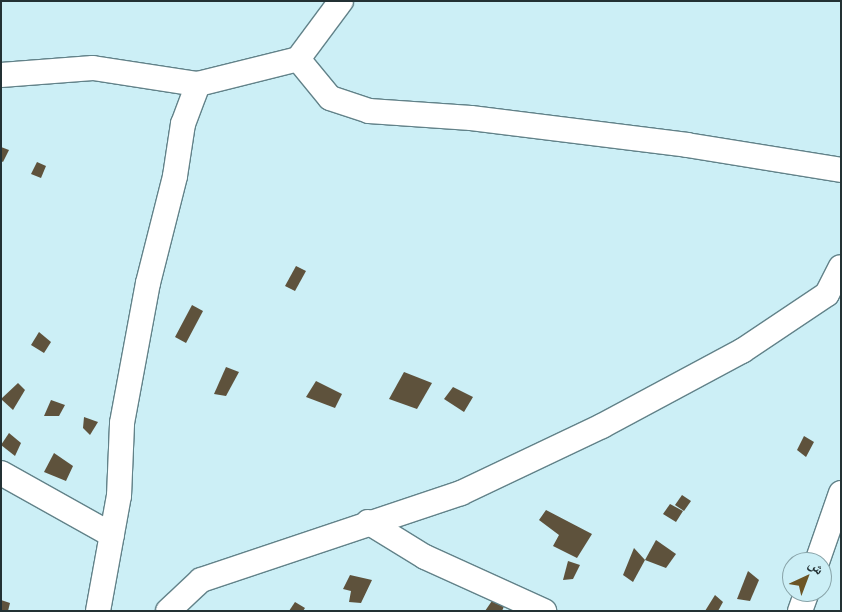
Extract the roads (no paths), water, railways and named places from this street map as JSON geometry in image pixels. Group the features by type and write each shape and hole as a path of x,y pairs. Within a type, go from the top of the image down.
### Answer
{"street":[{"path":"1,75 93,68 198,84 298,59 341,1"},
{"path":"298,59 330,98 369,111 471,118 678,143 841,170"},
{"path":"98,611 112,535 122,423 148,283 175,176 183,124 198,84"},
{"path":"168,611 201,580 368,522 461,493 742,351 827,294 841,267"},
{"path":"1,473 112,535"},
{"path":"820,552 841,493"},
{"path":"368,522 425,557 544,611"}]}
